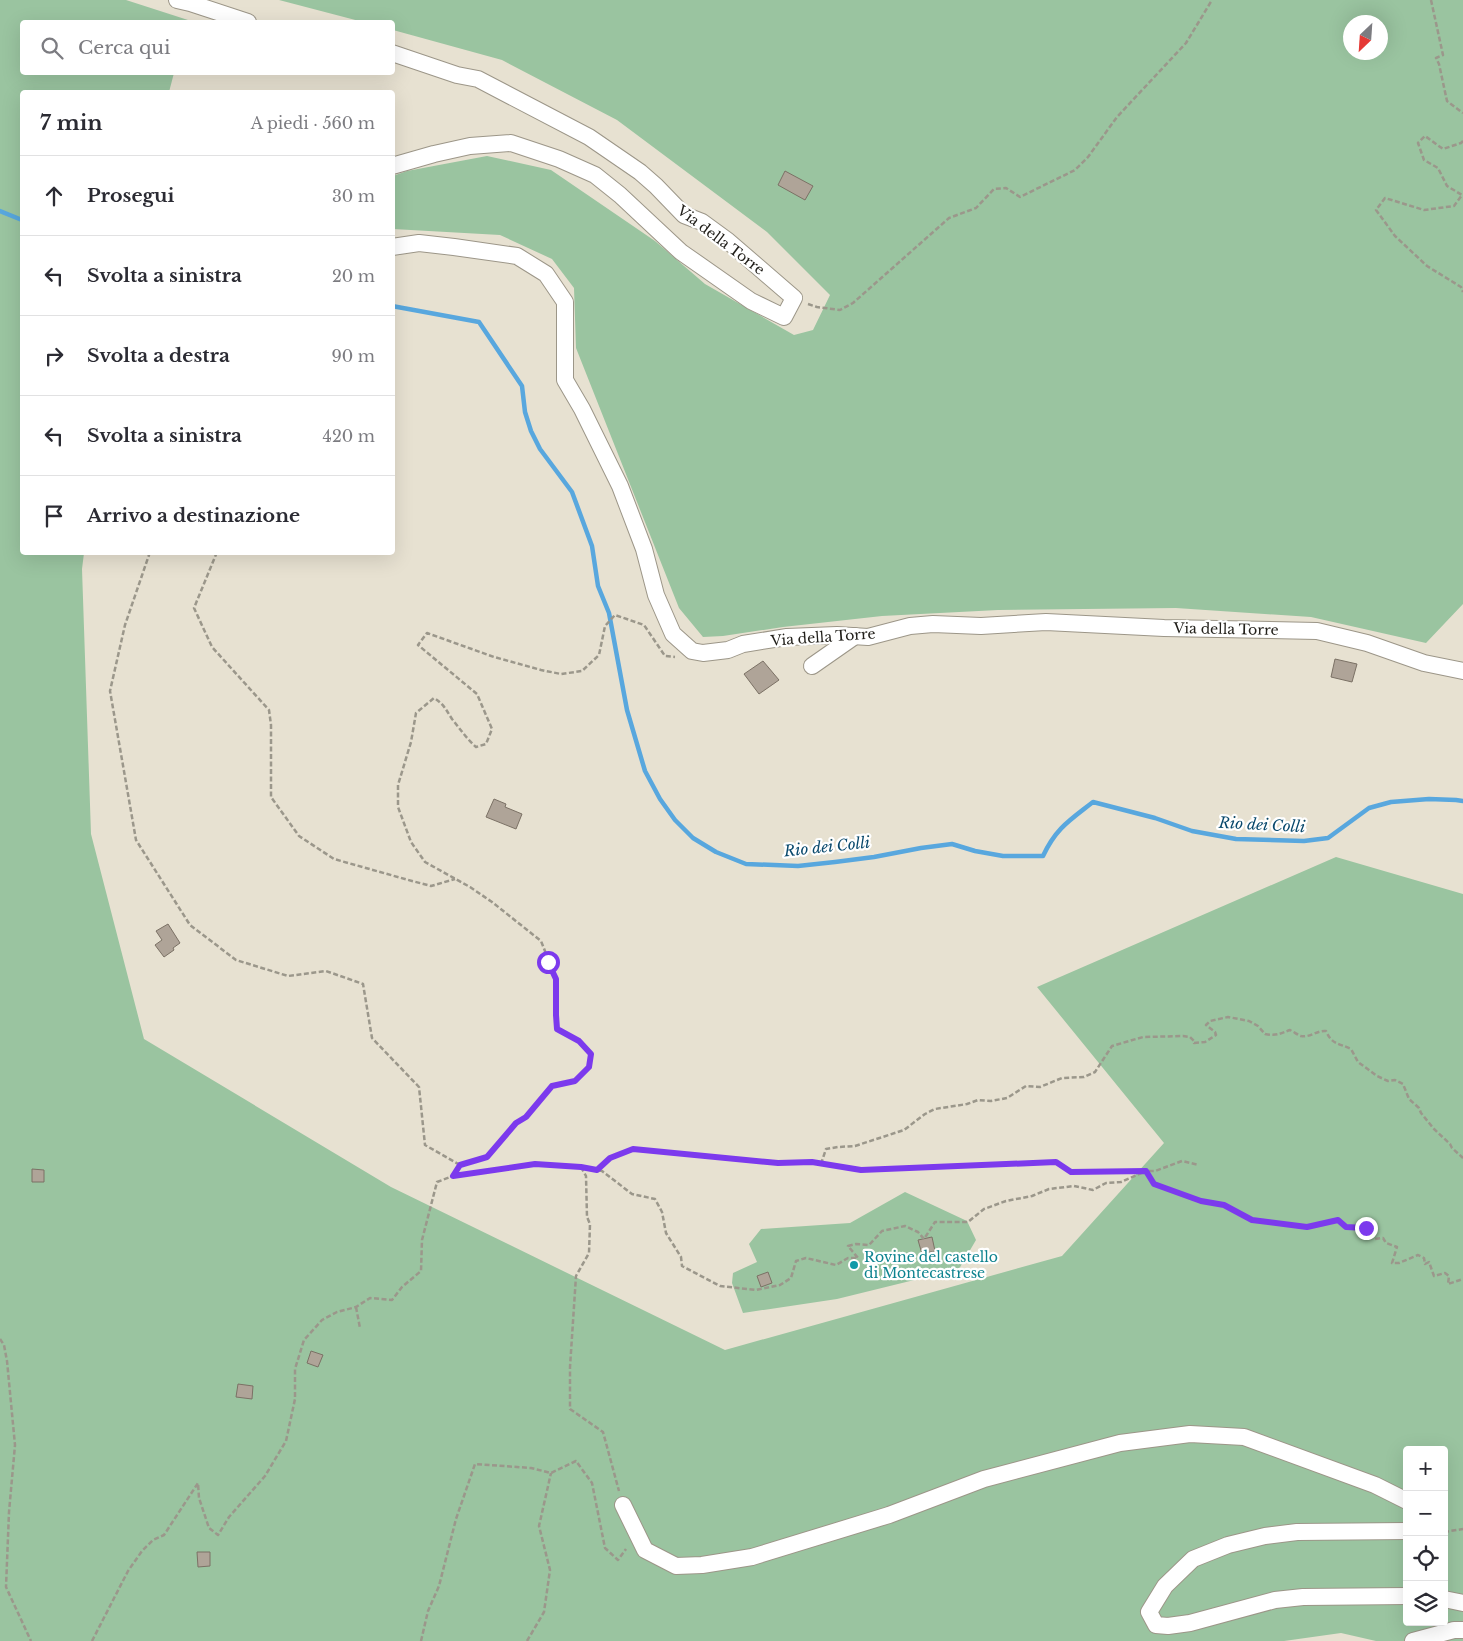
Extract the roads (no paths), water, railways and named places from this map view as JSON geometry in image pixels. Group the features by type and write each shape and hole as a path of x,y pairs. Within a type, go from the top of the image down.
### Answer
{"street":[{"path":"177,0 242,20"},
{"name":"Via della Torre","path":"395,54 456,75 478,79 589,137 640,172 684,215 702,222 728,241 794,298 784,317 751,301 680,252 620,195 595,176 559,159 511,144 470,146 395,165"},
{"name":"Via della Torre","path":"395,247 418,243 517,256 546,274 565,302 565,380 582,409 620,486 644,549 656,595 673,634 692,651 703,653 728,650 743,644 787,637 837,635 868,637 910,626 932,624 981,626 1046,622 1164,628 1317,631 1367,643 1424,663 1463,671"},
{"path":"812,666 855,636"},
{"path":"623,1505 645,1550 676,1566 702,1565 752,1557 889,1515 984,1479 1120,1443 1190,1434 1244,1437 1375,1485 1403,1499"},
{"path":"1403,1531 1297,1532 1265,1536 1228,1545 1193,1559 1165,1586 1149,1612 1156,1624 1168,1626 1190,1623 1275,1600 1302,1597 1403,1596"},
{"path":"1448,1600 1463,1602"},
{"path":"1412,1641 1454,1630 1463,1630"}],"waterway":[{"name":"Rio dei Colli","path":"0,211 20,219"},
{"name":"Rio dei Colli","path":"395,307 479,322 522,386 525,412 531,431 540,449 572,492 592,546 598,586 609,613 627,710 645,771 660,799 675,820 693,838 716,852 746,864 798,866 874,857 952,844 975,851 1003,856 1043,856 1058,831 1093,802 1155,818 1192,831 1236,839 1304,841 1328,838 1369,808 1391,802 1429,799 1463,801"}],"place":[{"name":"Rovine del castello di Montecastrese","path":"854,1265"}]}
